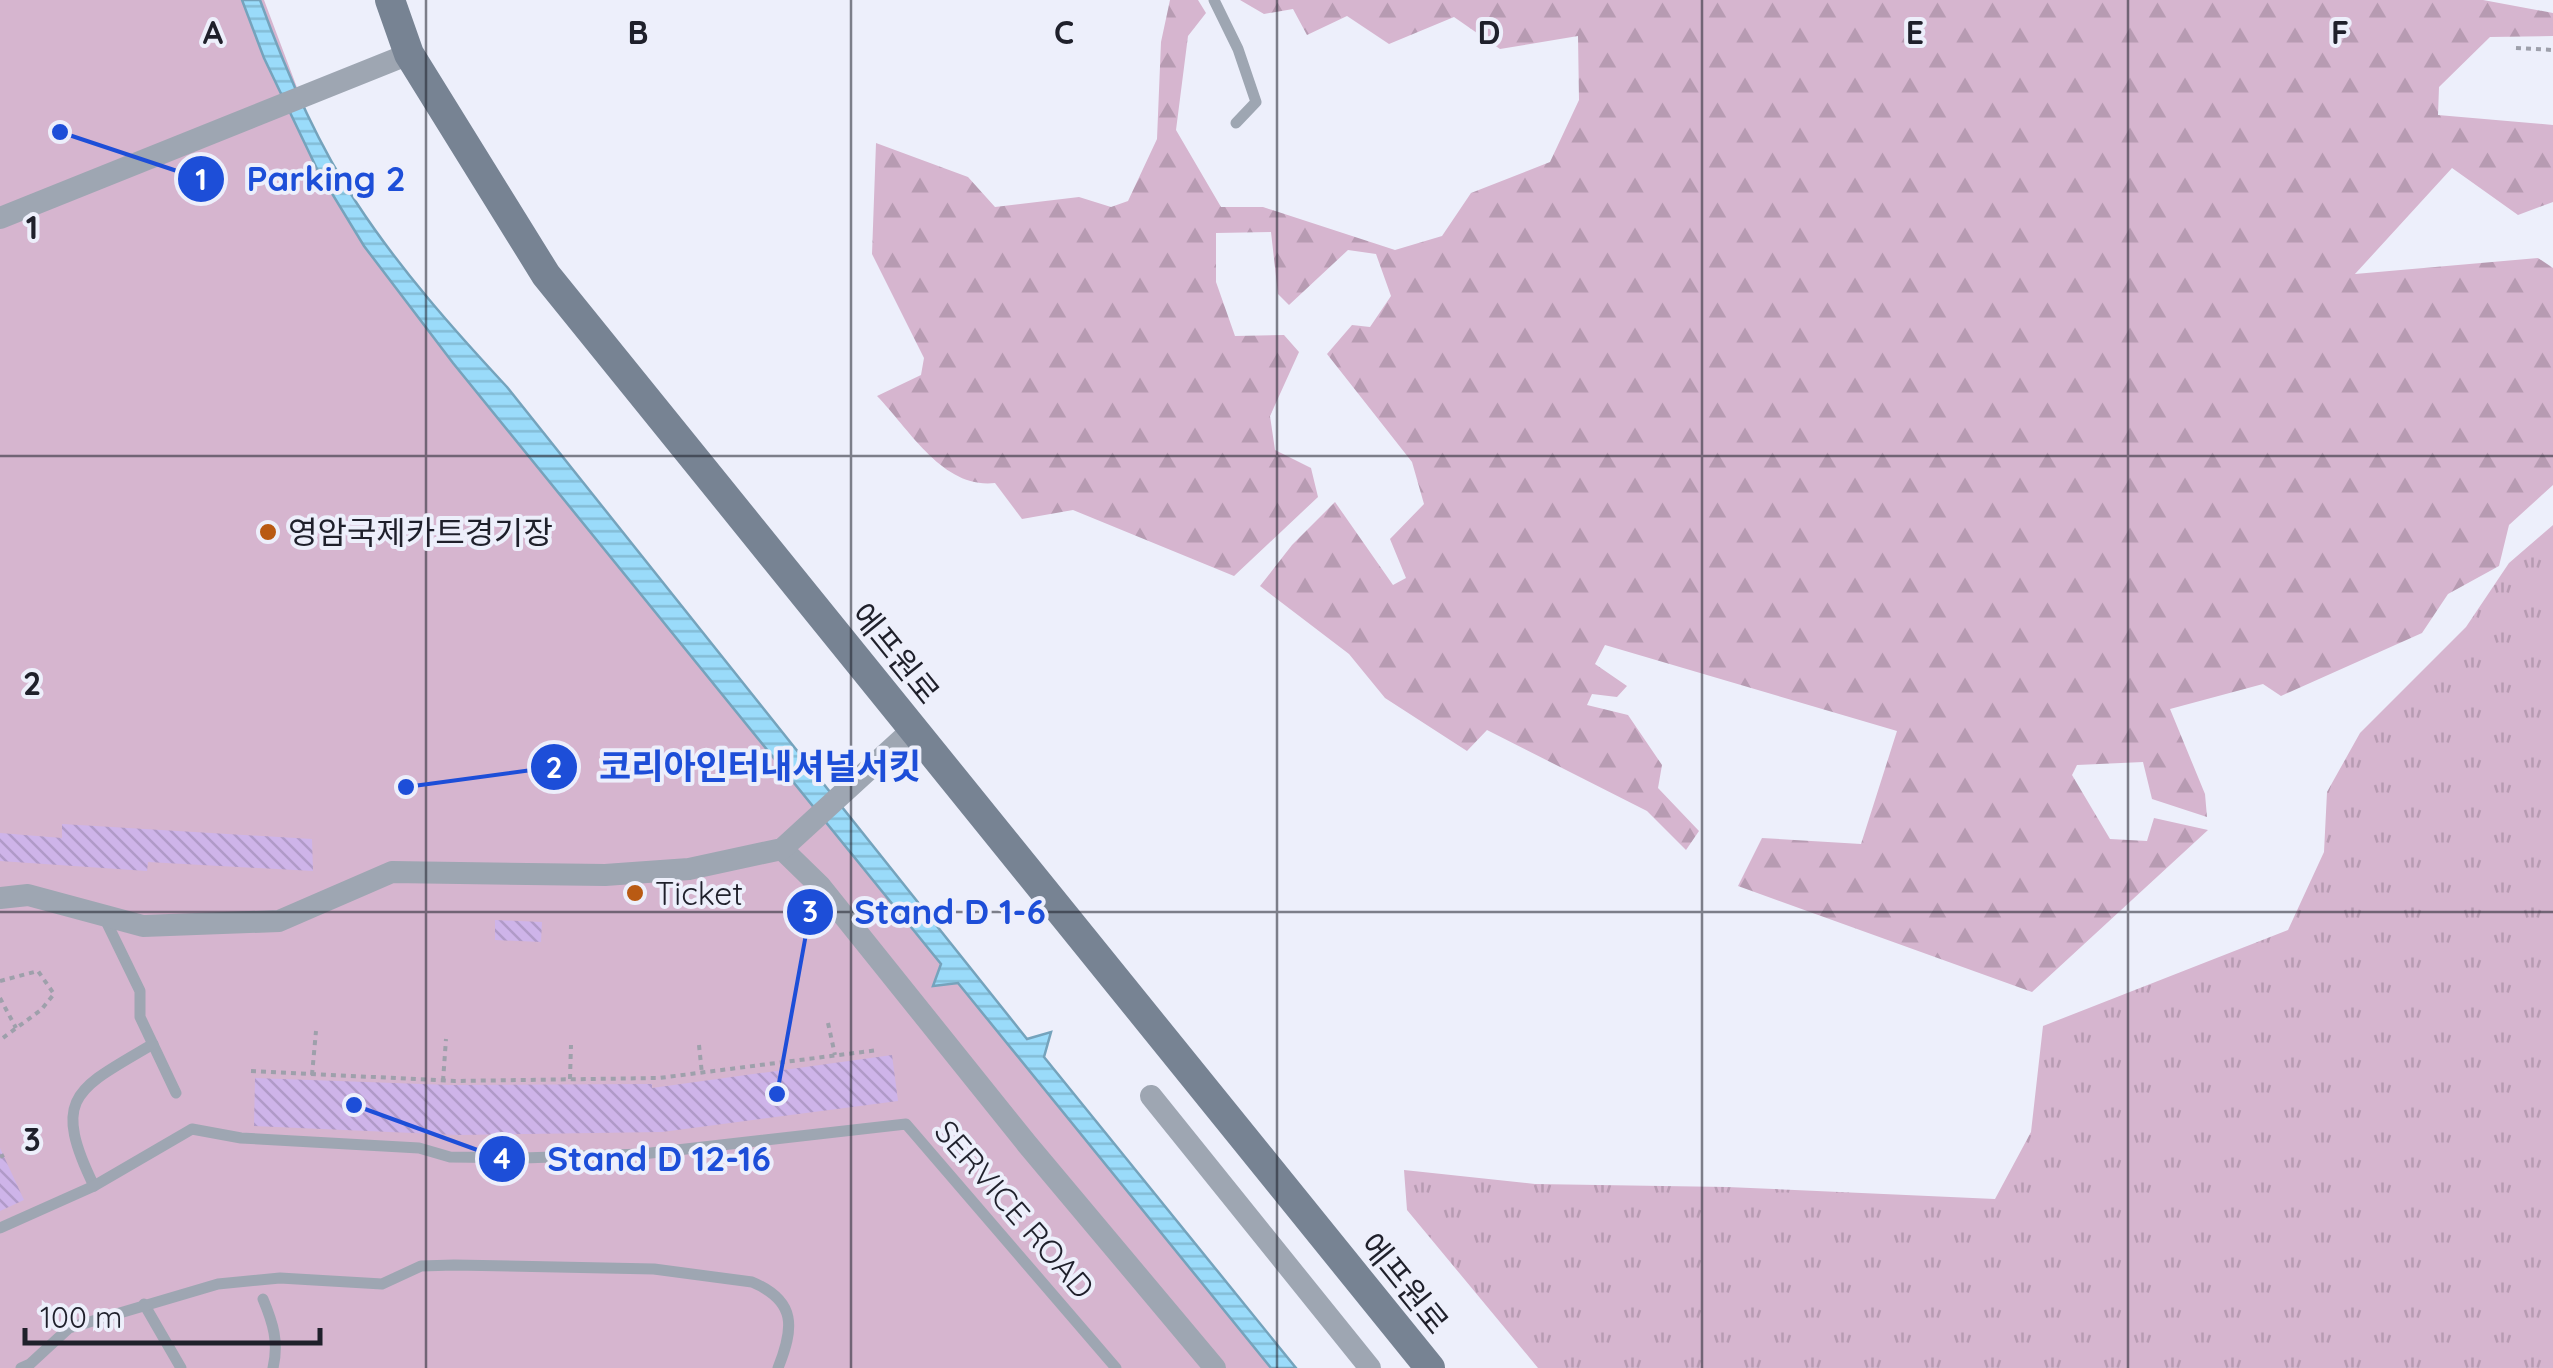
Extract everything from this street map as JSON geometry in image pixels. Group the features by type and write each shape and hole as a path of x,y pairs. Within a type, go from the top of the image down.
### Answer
{"street":[{"name":"에프원로","path":"390,0 408,54 546,275 1430,1368"},
{"path":"0,218 408,54"},
{"path":"0,898 28,895 143,926 279,921 392,872 605,875 688,869 782,849 913,729"},
{"path":"782,849 820,886 1027,1144 1216,1368"},
{"path":"1151,1096 1370,1368"}],"lane":[{"path":"1214,0 1238,49 1256,102 1236,123"},
{"path":"103,914 140,991 140,1017 176,1094"},
{"path":"94,1186 76,1150 71,1122 76,1100 87,1083 152,1044"},
{"name":"SERVICE ROAD","path":"0,1228 94,1186 192,1129 241,1138 419,1148 450,1157 523,1158 642,1154 906,1124 1116,1368"},
{"path":"21,1368 69,1328 218,1284 280,1278 382,1284 421,1266 654,1269 752,1282 767,1288 788,1313 790,1329 778,1368"},
{"path":"263,1299 274,1328 272,1368"},
{"path":"144,1304 180,1368"}],"path":[{"path":"2516,48 2553,50"},
{"path":"0,982 38,971 54,994 41,1010 0,1040"},
{"path":"0,998 16,1028"},
{"path":"828,1023 835,1056"},
{"path":"312,1075 316,1032"},
{"path":"442,1081 446,1038"},
{"path":"570,1078 571,1045"},
{"path":"699,1045 702,1074"},
{"path":"251,1071 442,1081 702,1074 878,1050"}],"green space":[{"path":"0,0 264,0 342,207 1284,1368 0,1368"},
{"path":"1170,0 1198,0 1206,13 1188,36 1176,130 1221,207 1263,207 1395,250 1442,236 1471,193 1550,162 1579,100 1578,36 1500,49 1454,17 1389,44 1347,16 1307,35 1293,9 1264,14 1240,0 2483,0 2553,13 2553,36 2490,37 2439,87 2438,115 2553,125 2553,202 2518,215 2452,168 2355,274 2538,258 2553,268 2553,485 2509,525 2499,566 2448,594 2422,633 2281,696 2263,684 2170,709 2205,794 2207,817 2152,799 2143,762 2077,765 2072,775 2110,839 2147,841 2154,818 2208,830 2032,992 1738,886 1762,838 1861,844 1897,731 1605,645 1595,664 1627,686 1617,697 1592,694 1587,705 1628,715 1662,765 1658,788 1699,831 1686,850 1647,811 1487,730 1467,751 1385,698 1349,654 1260,586 1292,545 1335,502 1393,585 1406,578 1390,539 1424,504 1412,462 1327,354 1352,325 1370,327 1391,296 1376,254 1348,250 1289,305 1278,294 1271,232 1216,233 1216,282 1235,336 1284,335 1299,352 1270,416 1275,450 1311,468 1318,497 1234,576 1073,510 1022,519 995,483 959,477 915,440 877,396 921,375 924,358 872,254 876,143 968,177 995,207 1079,197 1111,207 1128,201 1157,139 1161,42"},
{"path":"2553,525 2553,1368 1538,1368 1407,1210 1404,1170 1535,1184 1727,1187 1995,1199 2031,1132 2043,1026 2288,930 2324,852 2327,792 2360,733 2466,627 2509,563"}],"water":[{"path":"242,0 260,0 314,129 390,251 507,387 1027,1039 1051,1032 1044,1057 1296,1368 1271,1368 958,983 933,986 941,964 453,363 364,246 317,169 264,58"}],"building":[{"path":"62,824 312,839 313,871 148,862 147,871 0,861 0,833 62,838"},
{"path":"495,920 542,922 541,942 495,940"},
{"path":"892,1055 898,1101 662,1132 458,1135 254,1126 255,1078 449,1085 652,1084 652,1088"},
{"path":"0,1148 24,1200 0,1211"}],"place":[{"name":"Parking 2","path":"60,132"},
{"name":"영암국제카트경기장","path":"268,532"},
{"name":"코리아인터내셔널서킷","path":"406,787"},
{"name":"Ticket","path":"635,893"},
{"name":"Stand D 1-6","path":"777,1094"},
{"name":"Stand D 12-16","path":"354,1105"}]}
